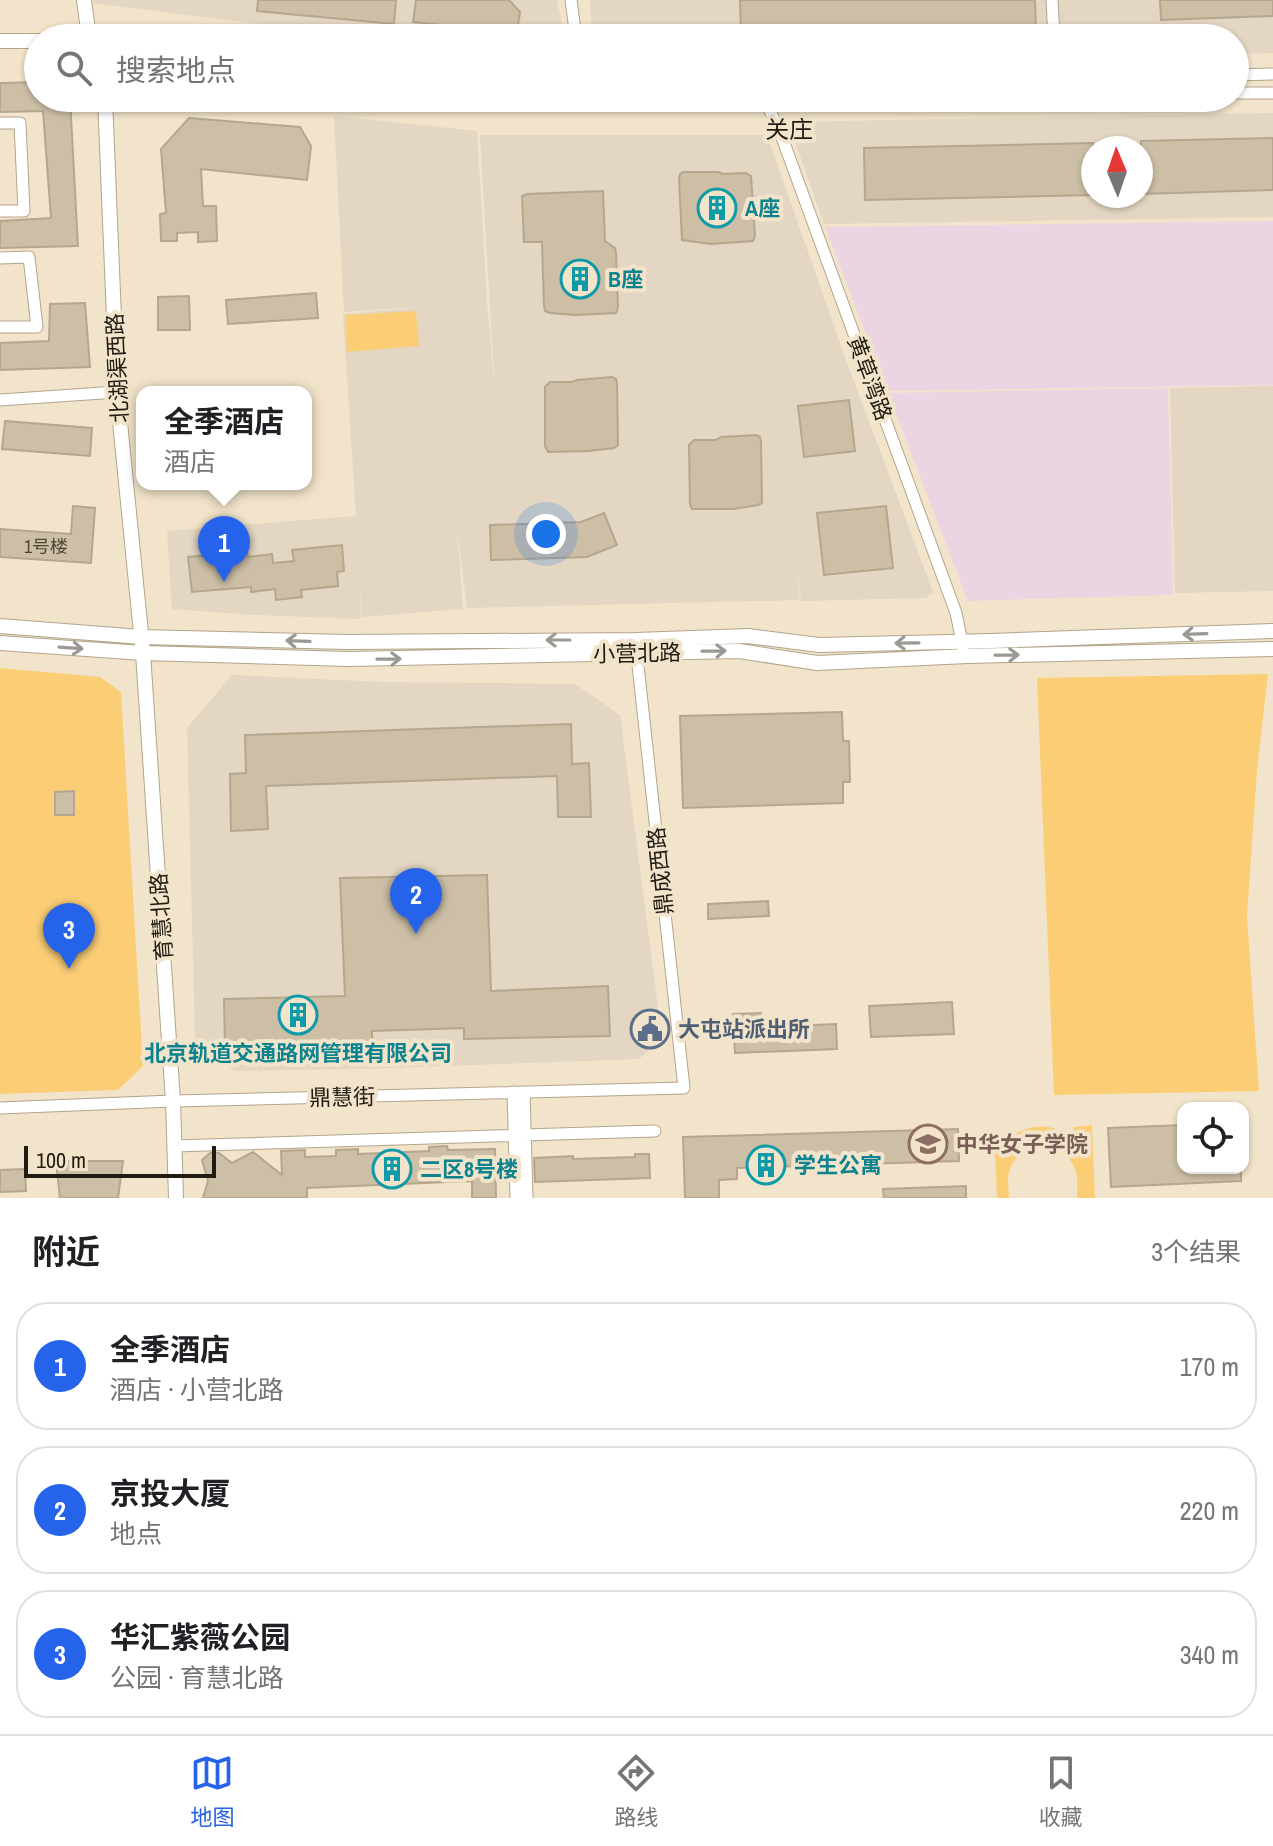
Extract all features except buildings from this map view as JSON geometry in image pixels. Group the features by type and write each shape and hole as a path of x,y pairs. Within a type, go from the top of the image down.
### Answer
{"street":[{"path":"84,0 87,24"},
{"path":"571,0 574,24"},
{"path":"1052,0 1053,24"},
{"path":"0,41 24,41"},
{"path":"1249,75 1273,74"},
{"path":"1249,93 1273,93"},
{"name":"北湖渠西路","path":"106,112 117,392 141,637"},
{"name":"黄草湾路","path":"771,112 951,598 964,649"},
{"path":"0,123 20,123 24,211 0,211"},
{"path":"0,258 29,257 37,327 0,327"},
{"path":"0,400 117,392"},
{"name":"小营北路","path":"0,626 141,637 636,646 739,651 817,663 964,649 1273,631"},
{"name":"育慧北路","path":"141,637 173,1101 176,1198"},
{"name":"小营北路","path":"0,643 143,653 348,659 636,646"},
{"name":"鼎成西路","path":"636,646 684,1088"},
{"name":"小营北路","path":"964,649 1273,649"},
{"name":"鼎慧街","path":"0,1108 684,1088"},
{"path":"518,1092 527,1198"},
{"path":"175,1146 655,1131"},
{"path":"516,1198 520,1134"}],"shaded area":[{"path":"93,0 557,0 562,24 259,24 93,3"},
{"path":"590,0 1273,0 1273,53 1249,54 1249,24 591,24"},
{"path":"1273,113 1273,217 824,224 788,122"},
{"path":"334,116 477,131 495,393 480,135 767,135 847,363 933,592 926,598 801,601 793,540 800,600 467,608 457,528 463,609 362,617 360,584 361,619 172,609 167,531 356,516 343,314 447,305 344,312"},
{"path":"1273,221 1273,385 888,391 825,227"},
{"path":"416,311 419,346 347,352 345,315"},
{"path":"1273,386 1273,591 1175,593 1170,388"},
{"path":"1168,388 1173,595 968,601 888,393"},
{"path":"0,668 100,677 121,692 143,1066 118,1090 0,1094"},
{"path":"1268,674 1257,771 1247,916 1259,1091 1054,1095 1037,678"},
{"path":"232,675 382,682 575,684 620,715 662,1039 639,1059 234,1071 195,1037 187,728"},
{"path":"1092,1125 1095,1198 1077,1198 1077,1175 1071,1161 1063,1153 1042,1146 1022,1153 1014,1161 1008,1175 1009,1198 997,1198 995,1153 1012,1136 1032,1127 1043,1126 1074,1140 1073,1127"}],"place":[{"name":"A座","path":"717,208"},
{"name":"B座","path":"580,279"},
{"name":"全季酒店","path":"224,582"},
{"name":"京投大厦","path":"416,934"},
{"name":"华汇紫薇公园","path":"69,969"},
{"name":"北京轨道交通路网管理有限公司","path":"298,1015"},
{"name":"大屯站派出所","path":"650,1029"},
{"name":"中华女子学院","path":"928,1144"},
{"name":"学生公寓","path":"766,1165"},
{"name":"二区8号楼","path":"392,1169"}],"district":[{"name":"关庄","path":"789,129"}]}
